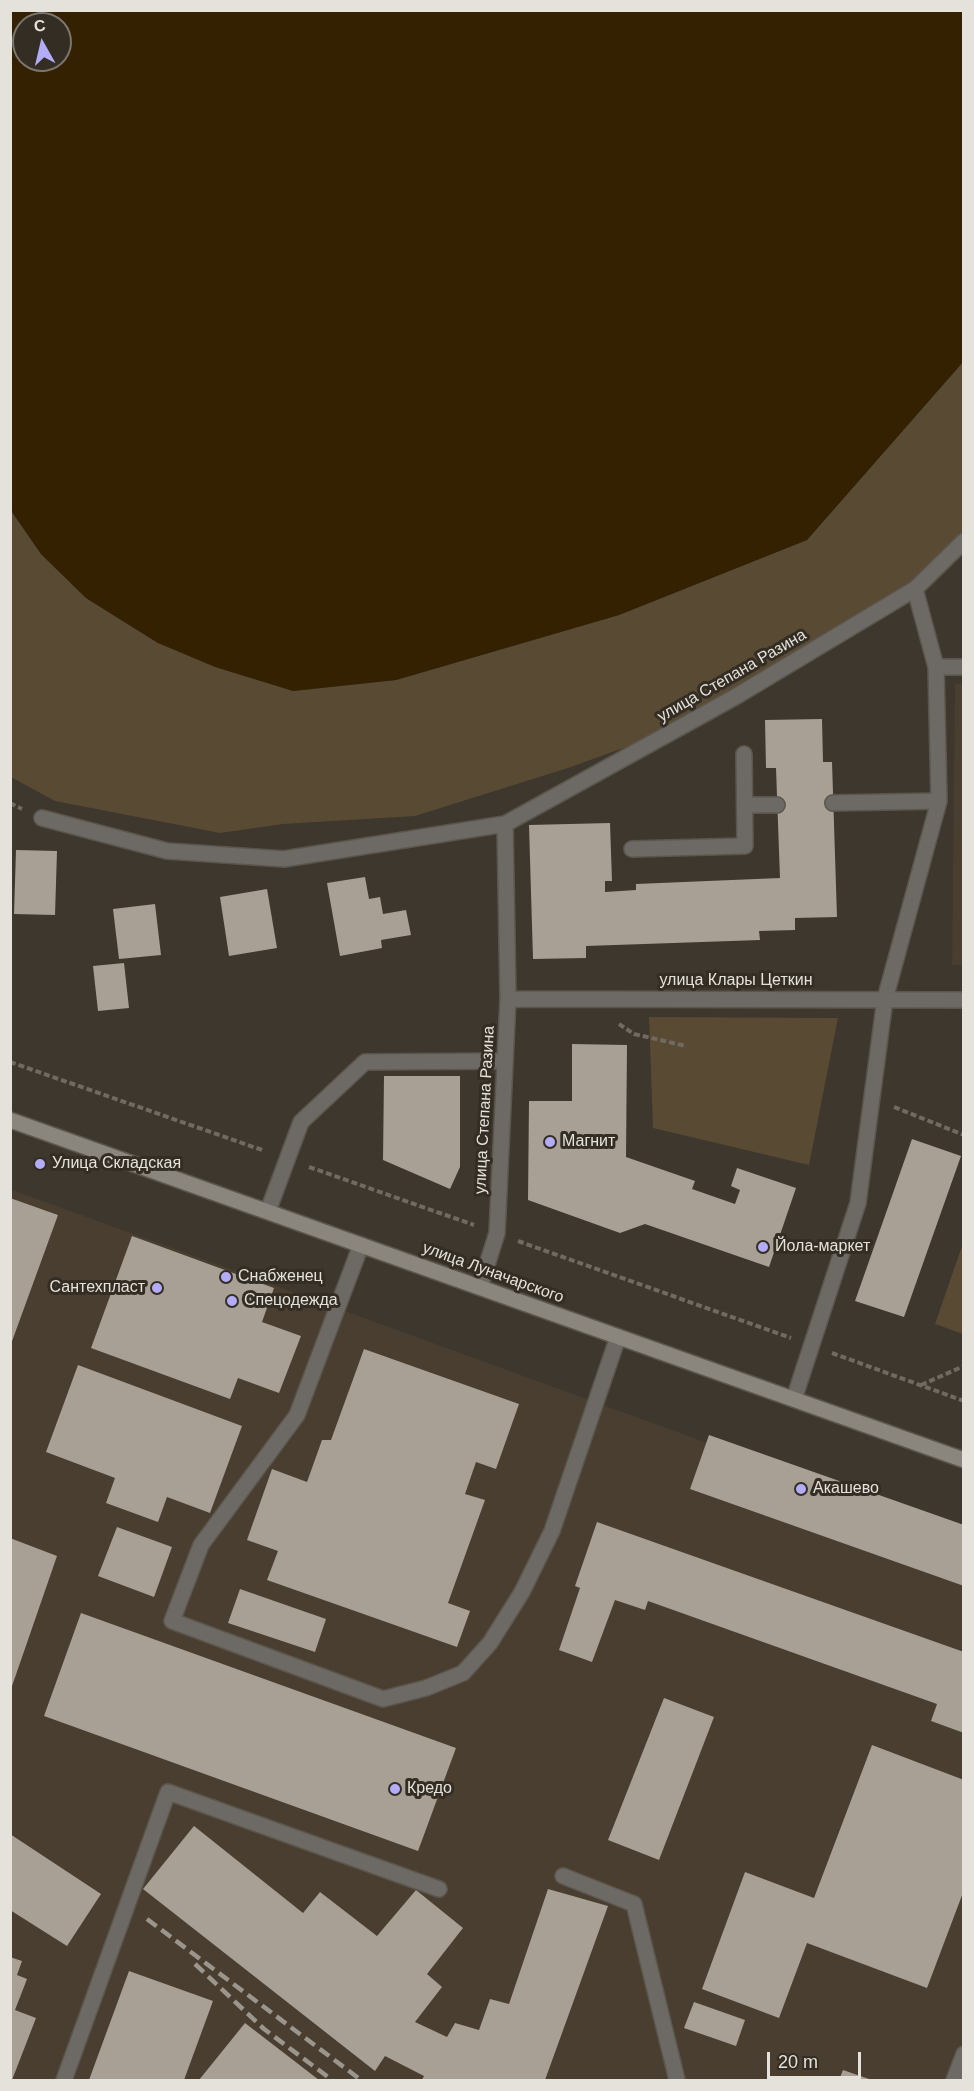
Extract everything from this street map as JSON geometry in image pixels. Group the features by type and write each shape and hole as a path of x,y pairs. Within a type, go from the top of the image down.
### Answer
{"main road":[{"name":"улица Луначарского","path":"10,1119 963,1460"}],"street":[{"name":"улица Степана Разина","path":"42,818 167,851 284,860 505,824 735,696 915,589 963,541"},
{"path":"794,1399 858,1203 885,999 939,801 936,667 915,589"},
{"path":"936,667 963,667"},
{"path":"632,849 745,846 744,754"},
{"path":"833,803 939,801"},
{"path":"744,805 777,805"},
{"name":"улица Степана Разина","path":"480,1287 497,1233 508,999 505,824"},
{"name":"улица Клары Цеткин","path":"508,999 963,1000"},
{"path":"268,1211 301,1122 365,1062 505,1061"},
{"path":"361,1245 297,1416 201,1545 172,1621 383,1699 426,1688 463,1673 490,1643 522,1592 552,1531 618,1336"},
{"path":"64,2080 168,1792 439,1889"},
{"path":"562,1876 634,1904 677,2080"},
{"path":"954,2080 963,2054"}],"path":[{"path":"617,1023 634,1034 686,1046"},
{"path":"872,1098 963,1135"},
{"path":"920,1385 963,1366"}],"shaded area":[{"path":"10,11 963,11 963,362 807,540 619,615 396,680 293,691 215,667 158,643 86,598 41,554 11,510"},
{"path":"963,362 963,541 915,589 654,737 568,768 415,816 283,824 220,833 55,801 11,777 10,510 41,554 86,598 158,643 293,691 396,680 619,615 807,540"},
{"path":"955,684 964,684 963,965 952,965"},
{"path":"649,1017 838,1018 809,1165 653,1128"},
{"path":"10,1189 963,1536 963,2080 11,2080"},
{"path":"963,1243 963,1334 935,1324"}],"building":[{"path":"822,719 823,762 832,762 837,917 795,918 795,930 759,931 760,940 586,946 586,958 533,959 529,825 610,823 612,881 605,881 605,892 636,890 636,884 780,878 776,768 766,768 765,720"},
{"path":"16,850 57,851 55,915 14,914"},
{"path":"365,877 369,899 380,897 383,914 406,910 411,935 381,940 382,948 340,956 327,883"},
{"path":"267,889 277,948 229,956 220,897"},
{"path":"155,904 161,955 119,959 113,909"},
{"path":"124,963 129,1008 98,1011 93,966"},
{"path":"572,1044 627,1045 626,1157 695,1181 692,1189 735,1204 740,1190 731,1186 737,1168 796,1188 769,1267 645,1224 620,1233 528,1200 529,1101 572,1101"},
{"path":"384,1076 460,1076 460,1167 450,1189 383,1160"},
{"path":"912,1139 961,1156 904,1317 855,1301"},
{"path":"10,1198 58,1215 11,1344 10,1344"},
{"path":"132,1236 274,1288 262,1322 301,1336 279,1393 238,1378 230,1399 91,1348"},
{"path":"364,1349 519,1404 496,1469 476,1462 465,1494 485,1500 448,1603 470,1611 457,1647 267,1580 278,1551 247,1540 272,1469 307,1482 322,1440 331,1440"},
{"path":"78,1365 242,1426 210,1513 167,1497 158,1522 106,1503 115,1478 46,1452"},
{"path":"709,1435 964,1525 964,1586 690,1489"},
{"path":"597,1522 964,1652 964,1733 931,1721 937,1704 648,1601 645,1610 615,1600 592,1662 559,1650 580,1588 575,1586"},
{"path":"117,1527 172,1547 154,1597 98,1576"},
{"path":"10,1538 57,1556 11,1689 10,1689"},
{"path":"240,1589 326,1619 315,1652 228,1623"},
{"path":"81,1613 456,1748 418,1851 44,1716"},
{"path":"664,1698 714,1717 659,1860 608,1840"},
{"path":"872,1745 964,1780 964,1890 927,1988 807,1943 779,2018 702,1989 745,1872 814,1898"},
{"path":"194,1826 303,1913 320,1892 377,1936 416,1890 463,1928 427,1974 442,1987 415,2022 447,2037 455,2023 479,2030 490,1999 509,2004 548,1889 608,1906 545,2080 422,2080 424,2076 385,2056 375,2071 143,1889"},
{"path":"10,1834 101,1894 67,1946 10,1910"},
{"path":"10,1957 22,1961 17,1975 27,1979 15,2010 36,2018 12,2080 10,2080"},
{"path":"129,1971 213,2001 184,2080 89,2080"},
{"path":"694,2002 745,2020 736,2046 684,2028"},
{"path":"245,2023 319,2080 199,2080"},
{"path":"843,2070 872,2080 839,2080"}],"railway":[{"path":"147,1919 361,2080"},
{"path":"195,1964 264,2029 332,2080"}],"place":[{"name":"Магнит","path":"550,1142"},
{"name":"Улица Складская","path":"40,1164"},
{"name":"Йола-маркет","path":"763,1247"},
{"name":"Снабженец","path":"226,1277"},
{"name":"Сантехпласт","path":"157,1288"},
{"name":"Спецодежда","path":"232,1301"},
{"name":"Акашево","path":"801,1489"},
{"name":"Кредо","path":"395,1789"}]}
